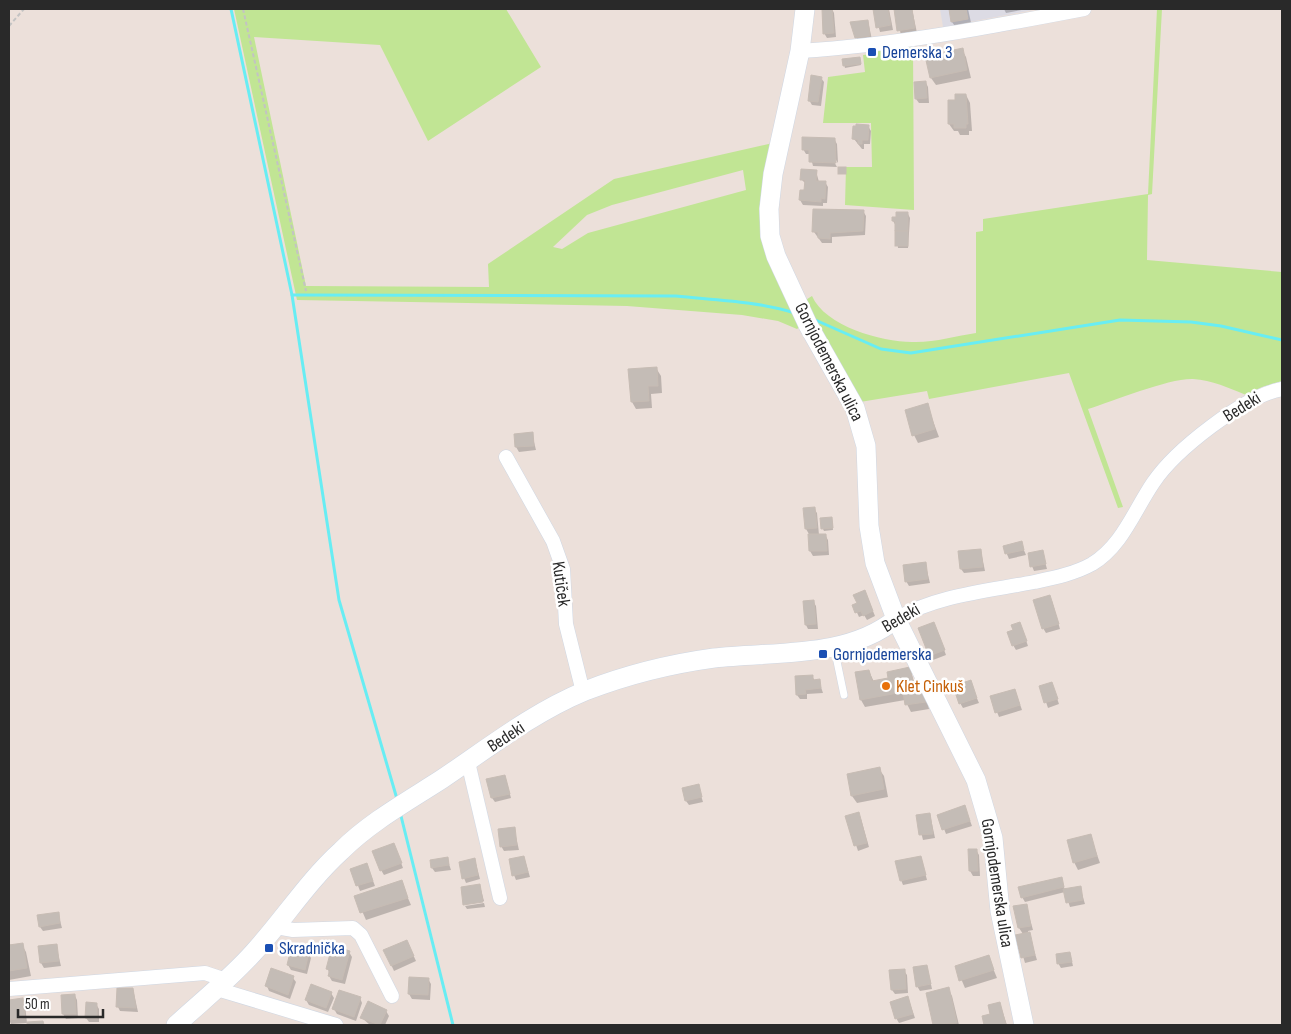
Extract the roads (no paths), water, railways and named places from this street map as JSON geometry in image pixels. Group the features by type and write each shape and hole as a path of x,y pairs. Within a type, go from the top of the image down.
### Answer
{"street":[{"name":"Gornjodemerska ulica","path":"805,9 800,51 773,174 768,223 776,256 808,325 855,408 862,429 868,463 871,546 896,619 945,714 978,788 992,838 1000,911 1024,1025"},
{"path":"800,51 837,50 900,42 1084,9"},
{"name":"Bedeki","path":"176,1025 221,984 276,927 316,875 342,849 398,808 548,710 583,692 623,677 713,658 834,647 864,639 925,604 1060,576 1092,564 1116,543 1154,482 1178,456 1246,402 1266,392 1282,388"},
{"name":"Kutiček","path":"506,457 553,541 563,569 566,624 583,692"},
{"name":"Bedeki","path":"468,762 500,898"},
{"path":"276,927 293,930 353,928 361,935 392,996"},
{"path":"9,989 205,973 221,984 336,1025"}],"lane":[{"path":"834,647 844,695"}],"waterway":[{"path":"231,9 292,295 339,600 397,799"},
{"path":"292,295 676,296 751,303 795,313"},
{"path":"813,319 881,349 911,353 1120,320 1191,322 1221,326 1282,340"},
{"path":"400,812 453,1025"}],"place":[{"name":"Demerska 3","path":"872,52"},
{"name":"Gornjodemerska","path":"823,654"},
{"name":"Klet Cinkuš","path":"886,686"},
{"name":"Skradnička","path":"269,948"}]}
